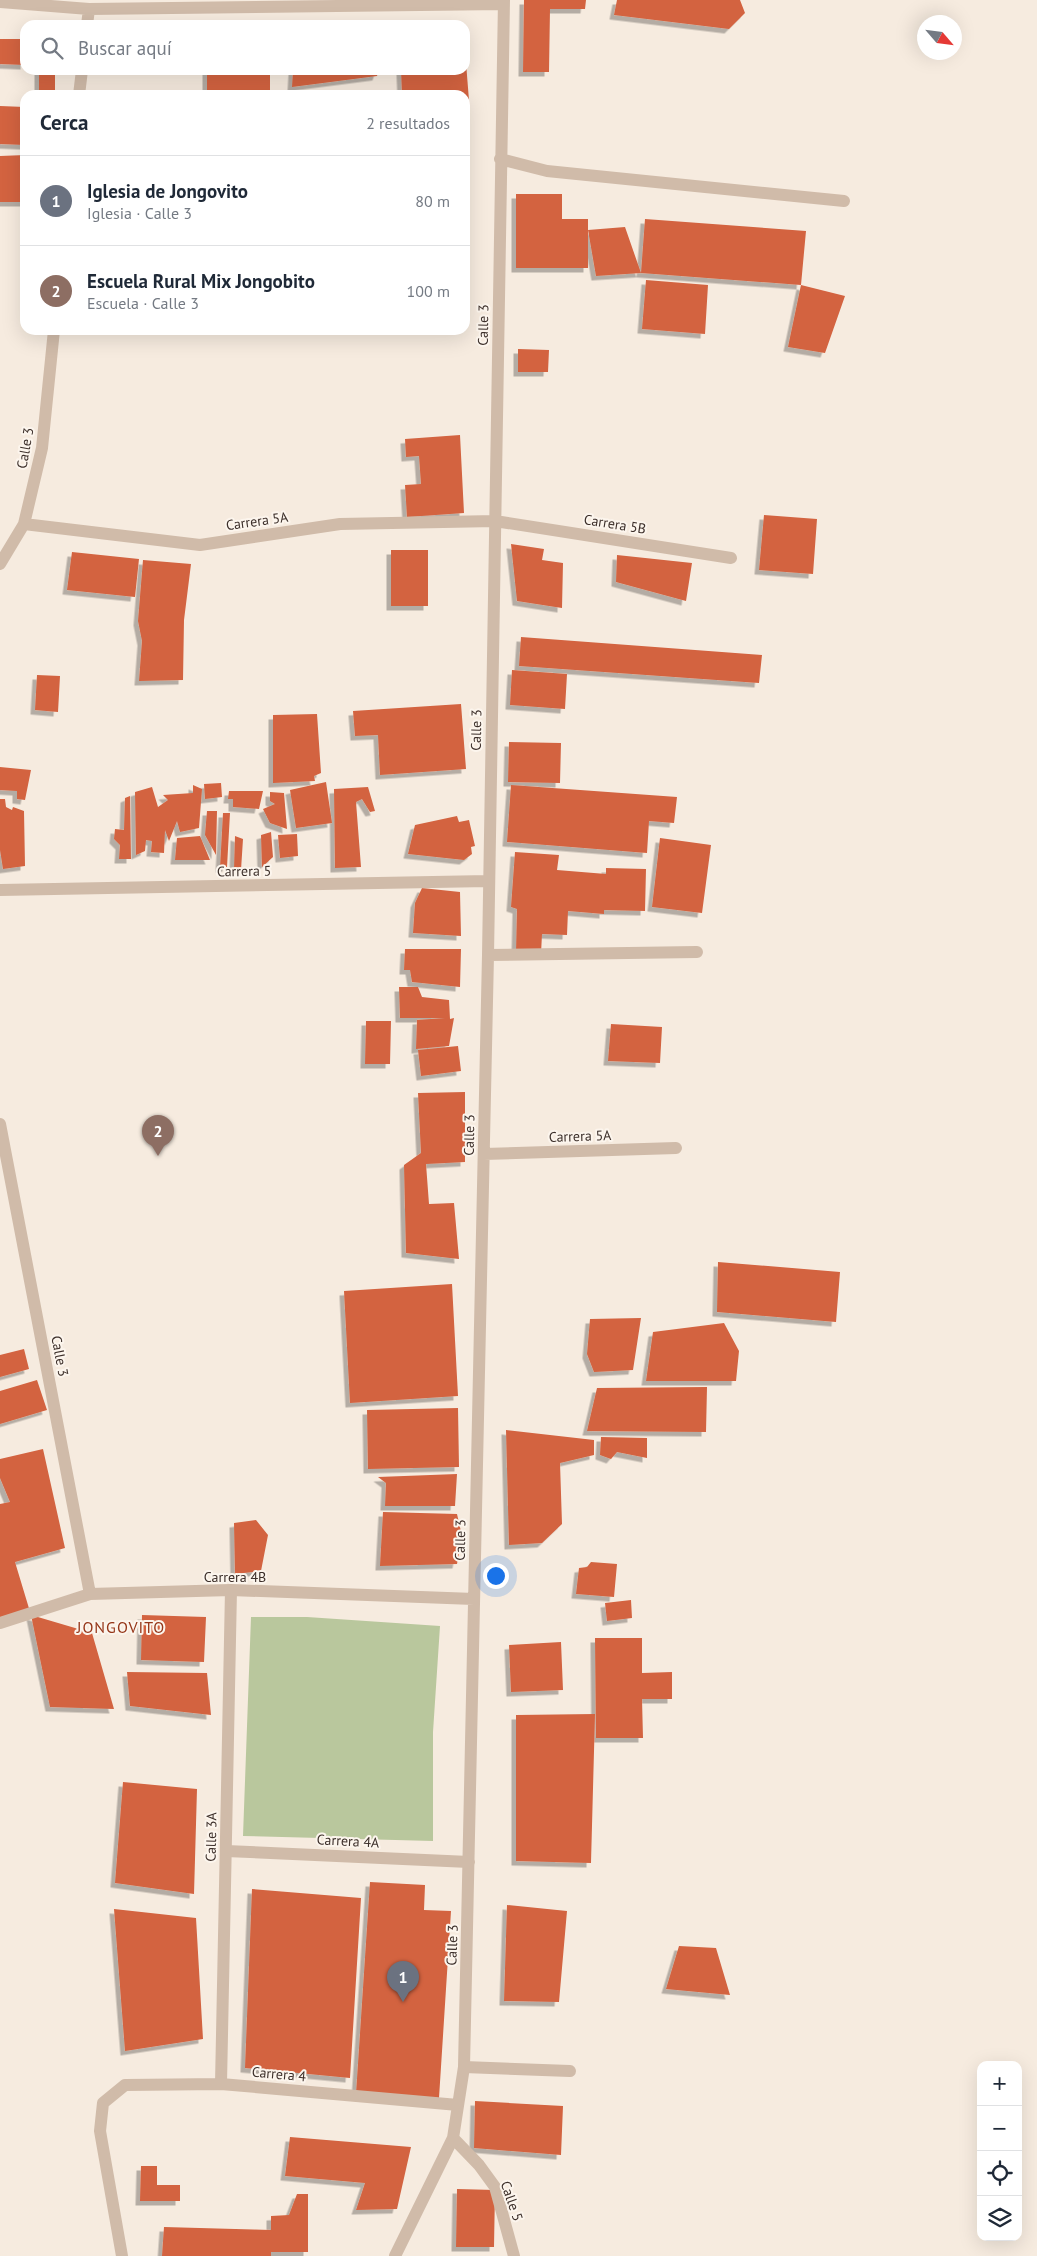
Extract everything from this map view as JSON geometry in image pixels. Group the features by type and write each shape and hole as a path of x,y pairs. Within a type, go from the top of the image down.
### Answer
{"street":[{"path":"0,2 89,9 503,2"},
{"name":"Calle 3","path":"395,2256 453,2138 464,2067 470,1862 488,955 503,2"},
{"path":"88,20 89,9"},
{"path":"80,90 82,75"},
{"path":"500,160 547,171 844,201"},
{"name":"Calle 3","path":"0,564 24,524 42,448 53,335"},
{"name":"Carrera 5A","path":"24,524 200,545 340,524 495,521"},
{"name":"Carrera 5B","path":"495,521 731,558"},
{"name":"Carrera 5","path":"0,890 488,881"},
{"path":"488,955 697,952"},
{"name":"Calle 3","path":"0,1124 90,1594"},
{"name":"Carrera 5A","path":"484,1154 676,1148"},
{"name":"Carrera 4B","path":"0,1623 90,1594 231,1590 474,1599"},
{"name":"Calle 3A","path":"221,2084 231,1590"},
{"name":"Carrera 4A","path":"226,1851 470,1862"},
{"path":"464,2067 570,2071"},
{"name":"Carrera 4","path":"122,2256 100,2132 104,2102 125,2085 221,2084 458,2105"},
{"name":"Calle 5","path":"453,2138 479,2165 495,2188 514,2256"}],"green space":[{"path":"251,1617 307,1617 440,1626 433,1732 433,1841 243,1836"}],"building":[{"path":"524,0 586,0 585,9 550,9 549,72 523,72"},
{"path":"617,0 740,0 745,13 729,29 614,15"},
{"path":"0,39 20,39 20,65 0,64"},
{"path":"39,75 55,75 55,90 39,90"},
{"path":"207,75 270,75 270,90 207,90"},
{"path":"293,75 377,75 377,76 292,87"},
{"path":"401,75 467,75 468,90 402,90"},
{"path":"0,106 20,107 20,145 0,144"},
{"path":"20,155 20,202 0,202 0,156"},
{"path":"516,194 562,194 562,219 588,219 588,268 516,268"},
{"path":"645,219 806,231 801,285 641,273"},
{"path":"625,227 641,273 596,276 588,230"},
{"path":"646,280 708,285 705,334 642,329"},
{"path":"801,285 845,296 825,353 788,347"},
{"path":"518,349 549,350 548,372 518,372"},
{"path":"460,435 464,513 407,517 405,485 421,484 419,456 406,457 405,439"},
{"path":"764,515 817,519 813,574 759,570"},
{"path":"511,544 544,549 542,560 563,563 562,608 517,601"},
{"path":"391,550 428,550 428,606 391,606"},
{"path":"72,552 139,559 135,597 67,590"},
{"path":"617,555 692,563 686,601 616,582"},
{"path":"143,560 191,564 184,620 183,680 139,681 142,641 138,621"},
{"path":"521,637 762,655 759,683 519,666"},
{"path":"512,670 567,674 565,709 510,705"},
{"path":"37,675 60,676 58,712 35,710"},
{"path":"461,704 466,769 380,775 378,735 355,736 353,711"},
{"path":"317,714 321,773 314,776 315,781 273,783 273,715"},
{"path":"509,742 561,743 560,783 508,782"},
{"path":"0,767 31,770 25,800 17,799 17,791 0,790"},
{"path":"326,782 332,823 296,828 290,790"},
{"path":"221,783 222,797 205,799 204,784"},
{"path":"193,785 202,789 199,828 180,832 177,821 169,841 165,830 164,853 151,852 152,841 146,840 145,851 136,855 135,792 152,787 158,807 168,800 163,795 193,793"},
{"path":"511,785 677,797 674,823 649,821 647,853 507,842"},
{"path":"368,787 375,811 370,812 362,799 356,802 361,867 335,868 334,789"},
{"path":"229,791 263,791 259,809 233,807 233,799 228,799"},
{"path":"270,792 284,793 287,829 270,823 263,809 275,804 270,801"},
{"path":"130,796 131,859 119,859 120,845 114,839 115,829 124,830 125,798"},
{"path":"0,799 5,799 6,807 12,810 13,807 24,811 25,866 3,869 0,850"},
{"path":"207,811 217,811 216,855 205,835"},
{"path":"223,813 230,813 227,867 220,868"},
{"path":"457,816 459,822 469,820 475,846 471,847 472,854 464,860 408,854 415,825"},
{"path":"271,832 273,857 262,867 261,835"},
{"path":"297,834 298,856 280,858 278,835"},
{"path":"200,836 210,860 175,860 177,838"},
{"path":"235,836 243,839 241,870 234,869"},
{"path":"660,838 711,845 702,913 652,907"},
{"path":"515,852 559,855 557,870 606,874 606,868 646,869 645,911 604,910 604,914 568,911 567,935 542,934 541,954 516,953 517,909 511,907"},
{"path":"422,888 460,892 461,936 413,933 415,903"},
{"path":"405,949 461,949 460,987 412,982 410,970 404,970"},
{"path":"399,987 418,987 422,997 449,1000 450,1019 454,1018 449,1046 416,1049 417,1020 445,1018 400,1018"},
{"path":"366,1021 391,1021 390,1064 365,1064"},
{"path":"611,1024 662,1027 660,1063 608,1061"},
{"path":"458,1046 461,1071 421,1076 418,1050"},
{"path":"465,1092 465,1162 426,1164 429,1204 454,1203 459,1259 406,1253 404,1165 421,1153 418,1093"},
{"path":"718,1262 840,1272 836,1322 717,1312"},
{"path":"452,1284 458,1396 350,1403 344,1291"},
{"path":"641,1318 633,1370 594,1372 587,1354 590,1319"},
{"path":"724,1323 739,1351 736,1381 646,1381 653,1332"},
{"path":"24,1349 29,1369 0,1377 0,1355"},
{"path":"37,1380 47,1410 0,1424 0,1391"},
{"path":"707,1387 706,1432 587,1431 597,1388"},
{"path":"458,1408 459,1467 368,1469 367,1410"},
{"path":"506,1430 594,1440 594,1455 560,1463 562,1524 542,1543 509,1545"},
{"path":"601,1437 647,1438 647,1458 617,1452 611,1459 600,1455"},
{"path":"43,1449 65,1548 15,1562 31,1615 0,1624 0,1504 10,1502 0,1478 0,1459"},
{"path":"457,1474 455,1506 385,1506 386,1483 378,1477"},
{"path":"383,1512 457,1514 462,1536 457,1564 380,1566"},
{"path":"256,1520 268,1535 261,1571 235,1574 234,1523"},
{"path":"591,1562 617,1564 614,1597 576,1594 579,1568 587,1567"},
{"path":"631,1600 632,1618 607,1621 605,1603"},
{"path":"31,1615 92,1633 114,1709 50,1707"},
{"path":"142,1615 206,1617 204,1662 141,1660"},
{"path":"595,1638 642,1638 642,1673 672,1672 672,1699 642,1699 643,1738 596,1738"},
{"path":"561,1642 563,1690 511,1692 509,1645"},
{"path":"127,1672 207,1673 211,1715 130,1706"},
{"path":"595,1714 591,1863 516,1861 516,1715"},
{"path":"123,1782 197,1789 194,1894 115,1883"},
{"path":"370,1882 425,1885 424,1910 451,1911 439,2098 356,2094"},
{"path":"252,1889 361,1898 350,2078 245,2068"},
{"path":"507,1905 567,1911 559,2002 504,2001"},
{"path":"114,1909 196,1918 203,2039 125,2051"},
{"path":"679,1946 716,1948 730,1995 666,1989"},
{"path":"475,2101 563,2106 561,2155 474,2148"},
{"path":"290,2137 411,2147 397,2209 356,2210 365,2183 285,2176"},
{"path":"141,2166 157,2166 157,2185 180,2185 180,2201 140,2201"},
{"path":"457,2189 495,2190 494,2247 456,2247"},
{"path":"297,2194 308,2194 308,2252 271,2252 271,2256 162,2256 164,2227 271,2230 271,2216 289,2215"}],"place":[{"name":"Escuela Rural Mix Jongobito","path":"158,1156"},
{"name":"Iglesia de Jongovito","path":"403,2002"}],"district":[{"name":"JONGOVITO","path":"121,1627"}]}
